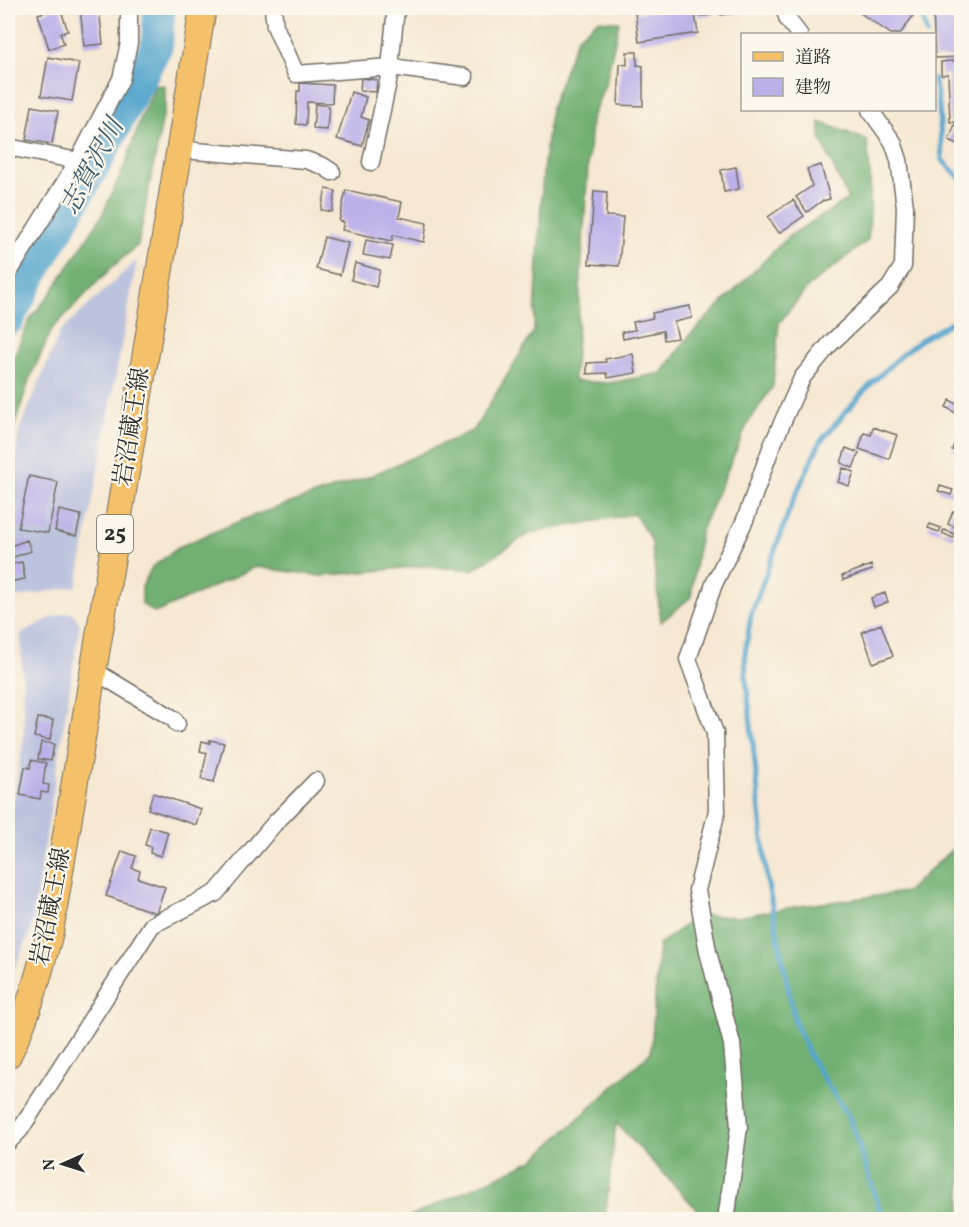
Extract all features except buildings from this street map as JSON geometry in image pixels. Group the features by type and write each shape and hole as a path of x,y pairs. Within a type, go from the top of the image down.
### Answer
{"main road":[{"name":"岩沼蔵王線","path":"8,1055 26,1012 50,932 203,8"}],"street":[{"path":"8,274 78,161 121,79 129,43 129,8"},
{"path":"273,8 275,26 296,74 390,67 465,77"},
{"path":"371,162 390,67 396,8"},
{"path":"784,8 788,20 798,33"},
{"path":"726,1220 739,1127 732,1044 708,952 697,890 717,811 715,733 688,660 714,585 745,519 771,448 802,378 830,344 890,287 903,266 905,207 899,160 893,142 871,111"},
{"path":"179,146 195,151 306,160 332,172"},
{"path":"8,147 78,161"},
{"path":"93,670 174,719 177,724"},
{"path":"8,1142 20,1130 152,925 216,892 274,824 316,781"}],"shaded area":[{"path":"137,260 77,586 8,599 8,503 19,431 60,332"},
{"path":"65,613 73,613 80,624 31,930 8,985 8,817 13,804 24,735 21,634 48,619"}],"green space":[{"path":"598,20 619,22 606,82 591,120 574,381 609,383 662,373 689,336 789,236 848,199 820,138 820,122 867,140 870,190 868,240 808,287 779,323 773,386 748,423 700,533 691,597 661,622 651,539 634,514 530,533 472,570 424,566 321,576 256,567 155,613 142,604 142,587 152,567 181,546 252,516 368,477 474,430 534,331 543,171 551,107 577,38"},
{"path":"165,85 165,106 138,245 111,268 52,329 28,383 12,434 8,482 8,370 30,319 53,290 101,217 126,163 140,120 155,86"},
{"path":"961,841 961,1219 706,1219 616,1123 605,1219 403,1220 533,1160 651,1052 659,945 698,915 737,917 906,892"}],"waterway":[{"name":"志賀沢川","path":"8,320 101,154 157,45 159,8"},
{"path":"915,8 921,14 927,33"},
{"path":"936,89 942,160 962,180"},
{"path":"883,1220 850,1119 811,1059 795,1022 767,880 745,653 751,615 792,503 820,442 863,392 901,355 922,339 962,316"}]}
